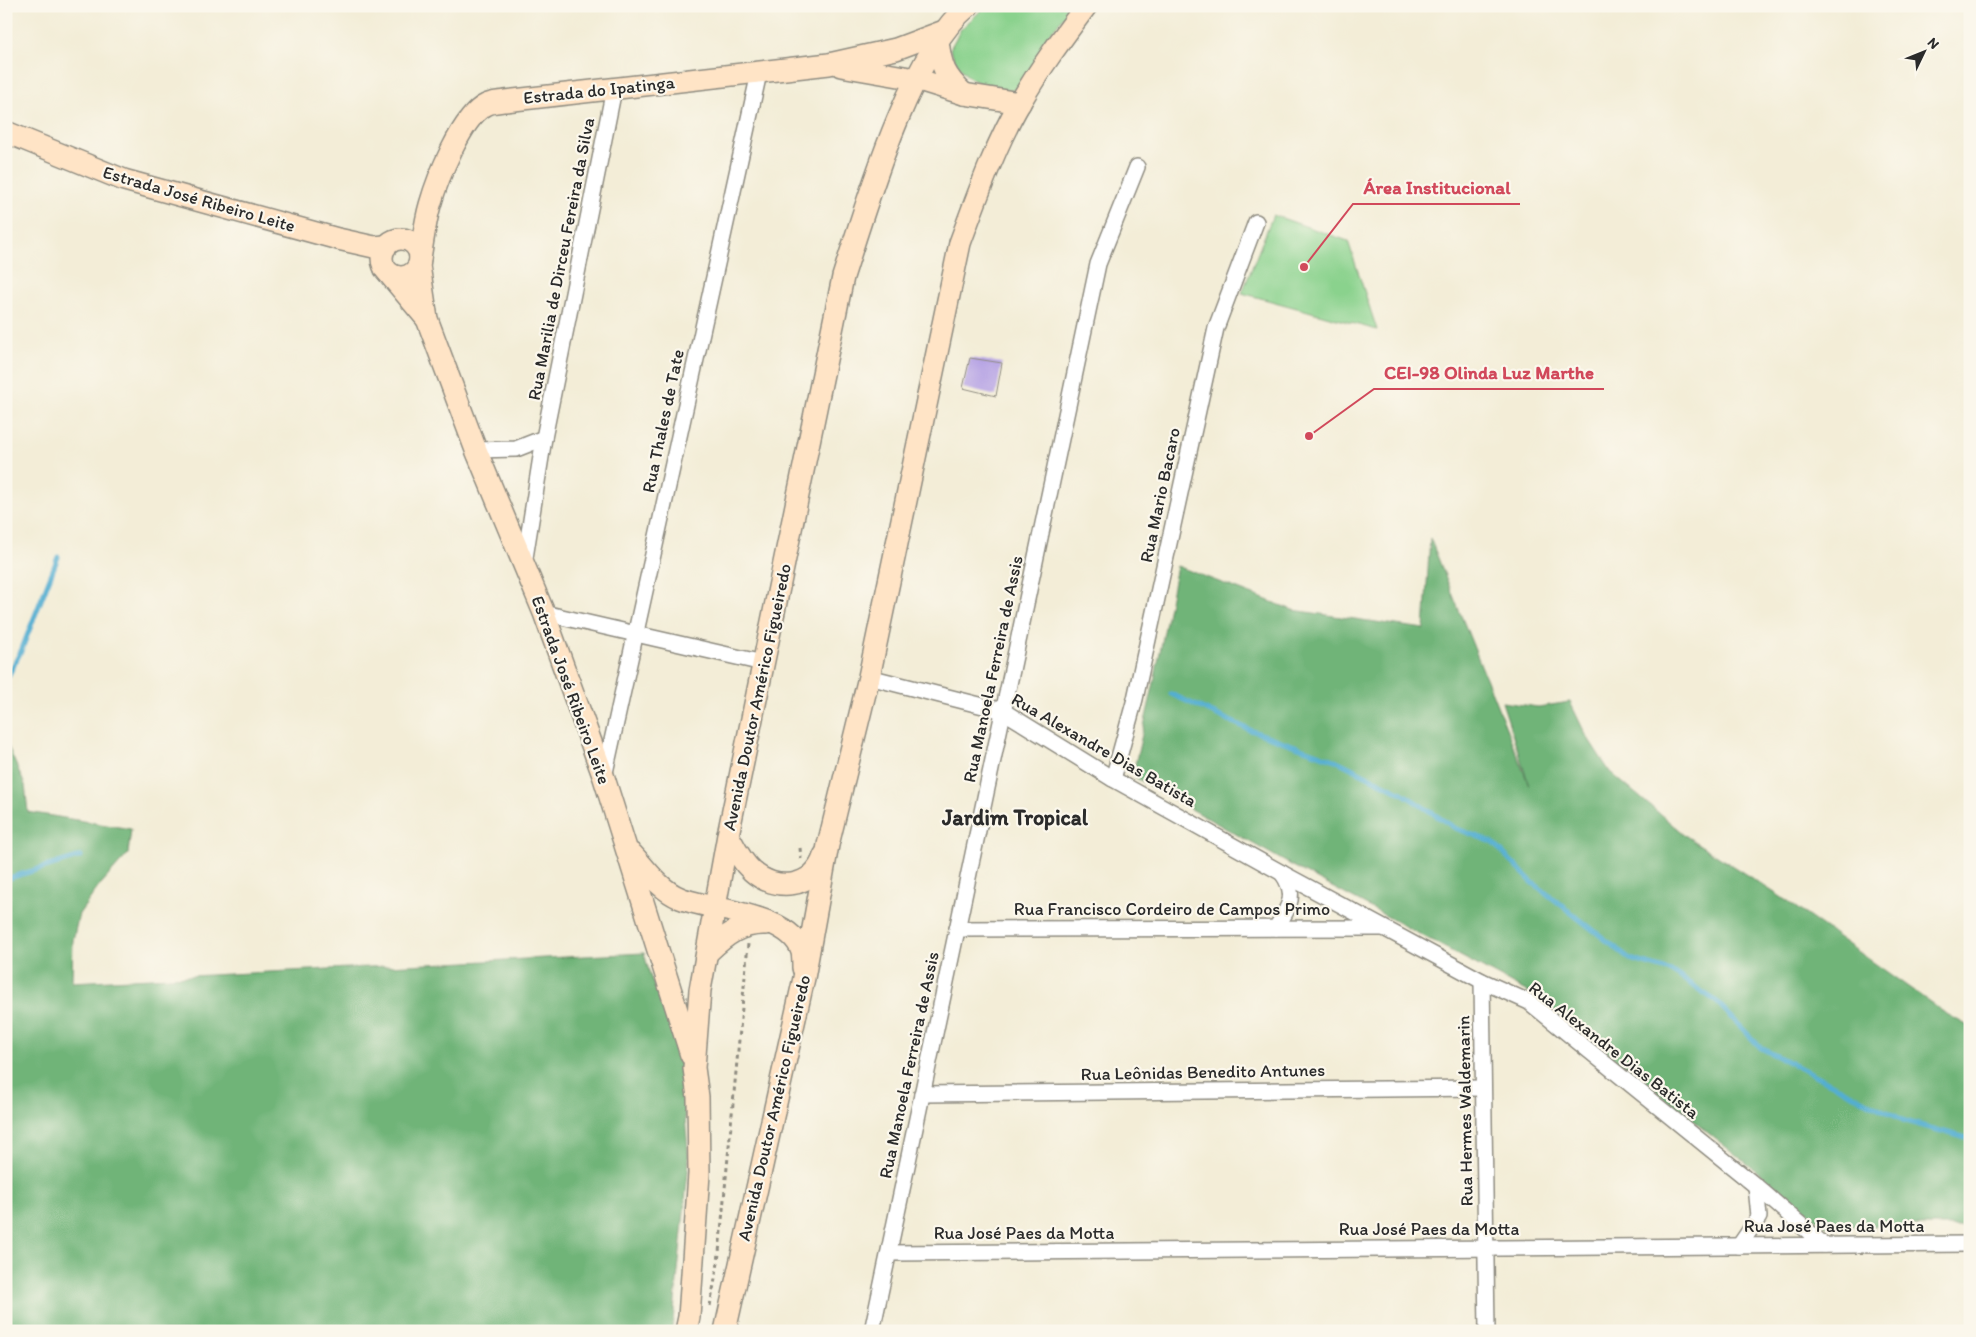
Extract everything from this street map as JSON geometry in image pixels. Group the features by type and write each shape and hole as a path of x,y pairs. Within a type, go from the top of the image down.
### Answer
{"main road":[{"name":"Avenida Doutor Américo Figueiredo","path":"725,1331 804,978 828,845 869,677 960,243 980,188 1020,103 1061,39 1086,6"},
{"name":"Avenida Doutor Américo Figueiredo","path":"686,1331 689,1317 699,1174 698,1096 694,1068 700,990 728,835 843,276 868,198 916,79 941,36 965,8"},
{"path":"941,36 942,68 949,80 964,94"},
{"name":"Estrada do Ipatinga","path":"420,262 430,205 462,128 473,115 486,105 505,101 829,64 888,51 941,36"},
{"name":"Estrada do Ipatinga","path":"829,64 916,79"},
{"path":"916,79 964,94 1020,103"},
{"name":"Estrada José Ribeiro Leite","path":"6,132 124,180 338,239 374,247 390,242"},
{"name":"Estrada do Ipatinga","path":"390,242 407,233 430,205"},
{"name":"Estrada José Ribeiro Leite","path":"338,239 372,258 386,270 427,319"},
{"path":"390,242 412,242 417,246 420,262 416,270 404,277 398,277 386,270 382,258 390,242"},
{"name":"Estrada José Ribeiro Leite","path":"420,262 427,319 476,450 544,613 604,778 694,1068"},
{"path":"728,835 741,859 752,871 764,880 786,886 802,882 811,874 822,862 828,845"},
{"path":"627,848 656,882 670,893 680,898 716,908 750,915 774,925 790,935 802,951 804,978"},
{"path":"708,952 736,929 754,924 774,925"}],"street":[{"name":"Rua Thales de Tate","path":"604,778 759,73"},
{"name":"Rua Marilia de Dirceu Fereira da Silva","path":"524,566 544,438 614,89"},
{"name":"Rua Manoela Ferreira de Assis","path":"872,1331 1098,264 1137,167"},
{"name":"Rua Mario Bacaro","path":"1113,779 1135,698 1216,328 1256,222"},
{"path":"476,450 516,449 544,438"},
{"path":"544,613 763,663"},
{"name":"Rua Alexandre Dias Batista","path":"869,677 1003,711 1113,779 1282,873 1482,981 1528,1002 1756,1186 1824,1245"},
{"path":"1276,928 1288,910 1291,897 1290,884 1282,873"},
{"name":"Rua Francisco Cordeiro de Campos Primo","path":"957,928 1386,928"},
{"name":"Rua Hermes Waldemarin","path":"1482,981 1487,1331"},
{"name":"Rua Leônidas Benedito Antunes","path":"922,1094 1484,1088"},
{"path":"1740,1246 1759,1217 1756,1186"},
{"name":"Rua José Paes da Motta","path":"889,1253 1970,1244"}],"path":[{"path":"708,1314 718,1263 749,934"}],"green space":[{"path":"986,6 1072,6 1050,34 1020,86 1012,91 991,87 974,80 961,69 950,49 961,29"},
{"path":"1273,215 1348,241 1377,330 1242,293"},
{"path":"1430,538 1529,785 1502,702 1538,707 1570,702 1586,735 1610,772 1686,836 1781,897 1945,1013 1970,1027 1970,1226 1826,1226 1535,996 1291,865 1136,778 1134,769 1153,687 1177,566 1293,610 1424,629"},
{"path":"6,742 25,785 28,812 131,829 128,854 100,885 79,914 73,940 72,982 644,953 650,975 679,1050 689,1161 672,1331 6,1331"}],"building":[{"path":"970,358 1002,363 996,396 963,388"}],"waterway":[{"path":"6,680 21,651 58,557"},
{"path":"1171,694 1250,730 1335,760 1402,793 1455,828 1492,842 1532,882 1630,959 1671,971 1716,1001 1761,1048 1905,1121 1970,1139"},
{"path":"6,879 81,856"}],"place":[{"name":"Área Institucional","path":"1304,267"},
{"name":"CEI-98 Olinda Luz Marthe","path":"1309,436"}],"district":[{"name":"Jardim Tropical","path":"1015,817"}]}
